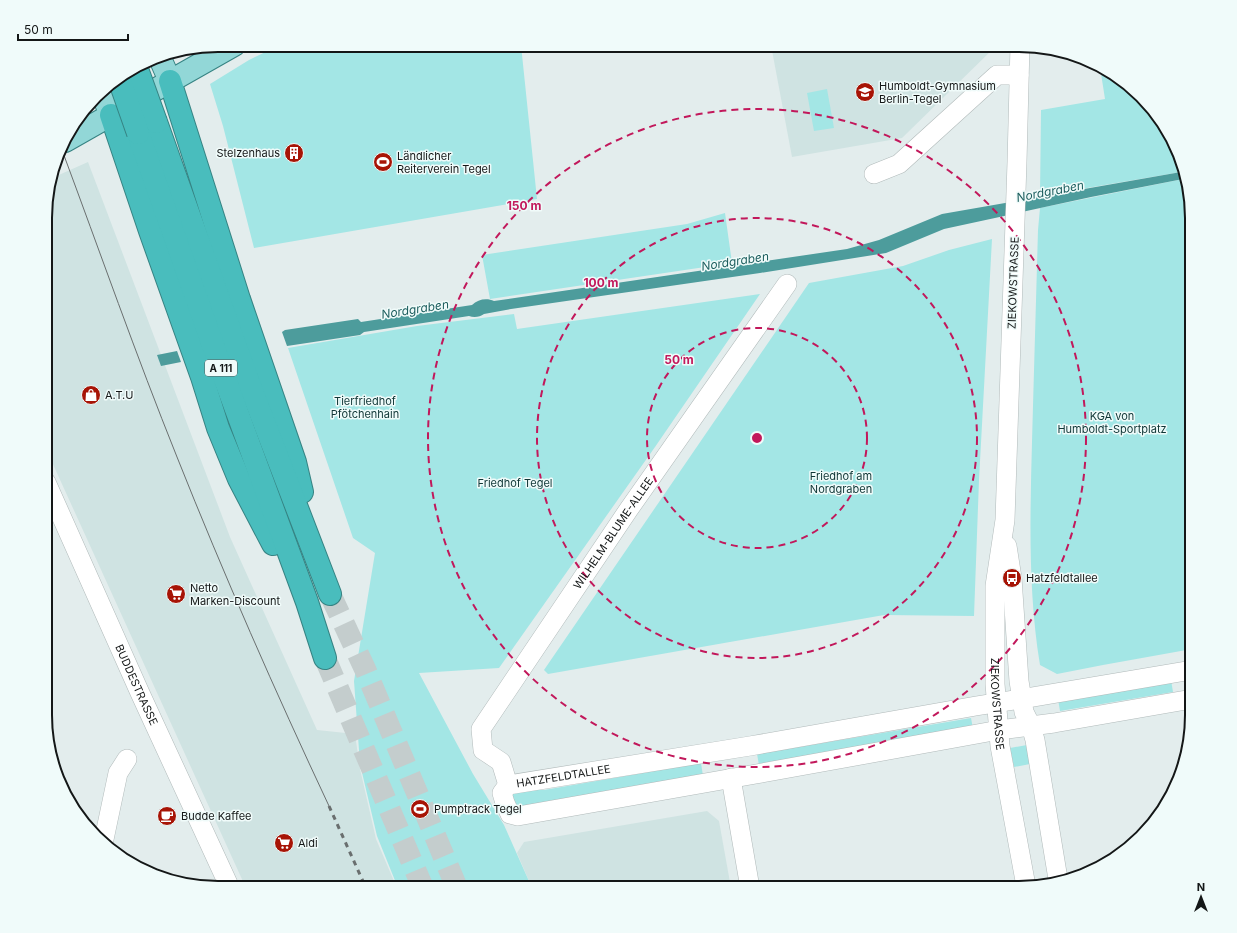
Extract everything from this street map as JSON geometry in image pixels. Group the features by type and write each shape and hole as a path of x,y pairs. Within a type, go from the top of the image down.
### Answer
{"highway":[{"name":"A 111","path":"138,73 147,128 223,374 307,602 325,658"},
{"path":"170,81 240,299 295,462 316,557"},
{"name":"A 111","path":"121,83 147,128 226,324 330,594"},
{"path":"111,115 152,238 202,377 218,428 243,485 269,537 307,602"}],"main road":[{"path":"73,136 222,52"},
{"path":"162,62 170,81"},
{"path":"104,98 111,115"}],"street":[{"name":"ZIEKOWSTRASSE","path":"1020,52 1005,520 1008,558 1012,578 1018,681 1024,712 1031,726 1035,740 1058,876"},
{"path":"874,174 898,164 997,75 1019,75"},
{"name":"WILHELM-BLUME-ALLEE","path":"508,785 501,762 483,750 481,730 628,509 787,284"},
{"name":"BUDDESTRASSE","path":"52,495 140,693 227,881"},
{"name":"ZIEKOWSTRASSE","path":"1005,520 995,586 996,703 1000,746 1025,881"},
{"name":"HATZFELDTALLEE","path":"1185,671 750,746 508,785 502,794 510,814 518,816 999,730 1054,723 1185,700"},
{"path":"105,836 118,773 127,758"},
{"path":"731,778 749,881"}],"shaded area":[{"name":"Humboldt-Gymnasium Berlin-Tegel","path":"772,52 990,52 902,138 792,157"},
{"path":"88,162 230,537 317,730 355,734 360,769 376,839 394,881 243,881 52,462 52,207 58,175"},
{"path":"1178,172 1180,180 944,229 886,253 511,309 484,314 477,317 469,316 364,332 360,335 287,346 282,332 285,330 358,319 361,322 472,305 477,301 483,300 494,301 847,249 879,240 942,214"},
{"path":"177,351 181,362 161,366 157,355"},
{"path":"707,811 719,821 730,881 529,881 517,853 524,842"}],"green space":[{"name":"Ländlicher Reiterverein Tegel","path":"266,52 522,52 537,199 254,248 223,126 210,84 249,60"},
{"path":"1101,73 1129,93 1144,108 1168,144 1178,172 1040,196 1041,110 1105,99"},
{"path":"827,89 834,128 814,131 807,93"},
{"name":"KGA von Humboldt-Sportplatz","path":"1180,180 1185,207 1185,650 1057,674 1040,665 1033,610 1030,526 1038,230 1040,208"},
{"path":"725,213 732,263 490,299 482,255 687,224"},
{"name":"Friedhof am Nordgraben","path":"992,239 979,480 974,616 884,615 548,674 544,670 809,283 903,266 949,250"},
{"path":"760,294 655,447 499,668 419,673 473,774 504,825 529,881 395,881 377,836 360,764 354,681 375,553 353,538 288,348 417,326 514,314 517,329"},
{"path":"1171,680 1173,692 1060,711 1058,699"},
{"path":"971,718 973,729 759,765 757,754"},
{"path":"1027,745 1030,764 1014,767 1010,748"},
{"path":"701,763 703,776 513,809 511,793 528,790 544,790"}],"tunnel":[{"path":"330,594 365,669 454,881"},
{"path":"325,658 420,881"}],"tram line":[{"path":"64,156 118,304 195,501 250,633 329,806"}],"railway":[{"path":"329,806 363,881"}],"place":[{"name":"Humboldt-Gymnasium Berlin-Tegel","path":"865,92"},
{"name":"Stelzenhaus","path":"294,153"},
{"name":"Ländlicher Reiterverein Tegel","path":"383,162"},
{"name":"A.T.U","path":"91,395"},
{"name":"Hatzfeldtallee","path":"1012,578"},
{"name":"Netto Marken-Discount","path":"176,594"},
{"name":"Pumptrack Tegel","path":"420,809"},
{"name":"Budde Kaffee","path":"167,816"},
{"name":"Aldi","path":"284,843"}],"water label":[{"name":"Nordgraben","path":"1050,191"},
{"name":"Nordgraben","path":"735,261"},
{"name":"Nordgraben","path":"415,309"}],"park label":[{"name":"Tierfriedhof Pfötchenhain","path":"365,407"},
{"name":"Friedhof Tegel","path":"515,483"}]}
